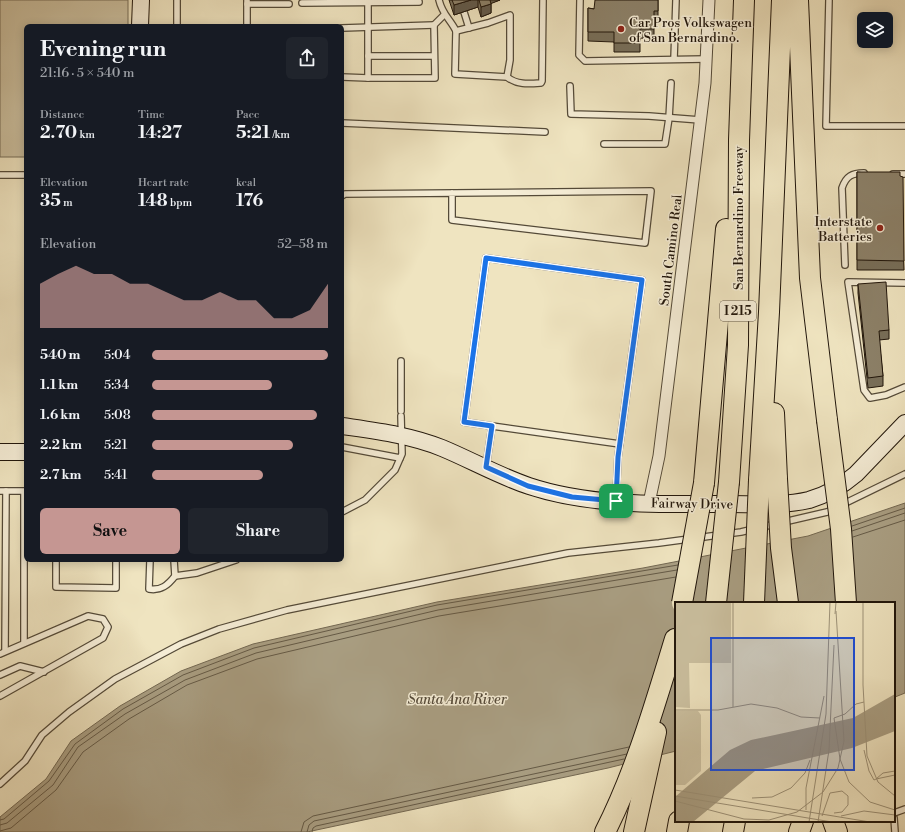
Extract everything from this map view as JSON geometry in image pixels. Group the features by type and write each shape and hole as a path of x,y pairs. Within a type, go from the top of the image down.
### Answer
{"highway":[{"name":"San Bernardino Freeway","path":"716,602 729,482 738,345 739,140 744,0"},
{"name":"I 215","path":"768,480 769,312 782,0"},
{"path":"798,0 810,278 842,528 846,602"},
{"path":"682,602 704,483 730,193 739,140"},
{"path":"754,602 768,480"},
{"path":"768,480 781,548 788,602"},
{"path":"605,832 617,807 648,726 675,640"},
{"path":"634,832 641,807 675,642"},
{"path":"677,832 679,822"},
{"path":"733,832 735,822"},
{"path":"799,832 803,822"},
{"path":"833,822 837,832"}],"street":[{"path":"140,0 140,24"},
{"name":"South Camino Real","path":"649,503 659,456 700,120 706,59 708,0"},
{"name":"Fairway Drive","path":"344,426 401,436 442,448 528,486 572,497 649,503 789,504 824,495 848,482 901,430"},
{"path":"0,452 24,452"}],"lane":[{"path":"177,0 177,24"},
{"path":"368,0 368,78"},
{"path":"302,3 368,0 420,2"},
{"path":"439,0 444,15 453,24 456,30 454,74 507,77 513,82 525,84 541,83 542,81 543,0"},
{"path":"580,0 579,55 581,59 585,61 706,59"},
{"path":"674,59 676,0"},
{"path":"829,0 826,126 905,126"},
{"path":"247,24 247,2 289,4"},
{"path":"464,12 469,28"},
{"path":"344,28 434,25 444,15"},
{"path":"456,30 469,28 510,15 510,60 507,77"},
{"path":"344,77 435,78 434,25"},
{"path":"368,56 434,56"},
{"path":"604,144 665,144 669,118 671,83"},
{"path":"570,86 571,114 700,120"},
{"path":"344,123 545,132"},
{"path":"845,265 842,188 844,180 857,173 872,174"},
{"path":"887,174 905,174"},
{"path":"0,175 24,175"},
{"path":"344,195 345,194 651,191 645,243 536,228 452,220 452,193"},
{"path":"616,501 620,444 642,280 486,258 464,422 620,444"},
{"path":"905,283 848,282 864,390 870,398 886,395 905,387"},
{"path":"344,511 365,500 395,470 402,454 401,361"},
{"path":"486,467 492,426"},
{"path":"344,447 400,458"},
{"path":"0,784 25,761 42,735 69,712 109,683 181,644 219,629 286,610 568,553 659,543 748,530 827,512 905,474"},
{"path":"0,696 103,638 108,627 103,619 88,616 3,652 3,491 24,491 24,643"},
{"path":"56,562 56,587 116,588 116,562"},
{"path":"150,562 149,589 155,590 167,586 175,576 174,562"},
{"path":"175,576 197,573 230,562"},
{"path":"0,674 20,666 44,672"},
{"path":"895,813 905,809"},
{"path":"894,822 895,832"}],"shaded area":[{"path":"0,0 128,0 128,24 24,24 24,157 0,157"}],"water":[{"name":"Santa Ana River","path":"905,503 905,693 895,697 895,602 675,602 675,751 608,768 307,832 0,832 0,817 46,779 71,741 120,706 181,671 253,644 437,602 643,568 808,536"}],"building":[{"path":"452,0 471,0 454,5"},
{"path":"479,0 490,0 491,4 481,7"},
{"name":"Car Pros Volkswagen of San Bernardino.","path":"595,0 658,0 658,11 654,11 654,29 640,29 640,43 614,43 614,32 588,32 588,8 594,9"},
{"name":"Interstate Batteries","path":"857,172 900,172 900,176 903,177 904,261 857,260"},
{"path":"886,282 889,330 879,331 883,376 868,378 858,284"}],"place":[{"name":"Car Pros Volkswagen of San Bernardino.","path":"621,29"},
{"name":"Interstate Batteries","path":"880,228"}],"route":[{"path":"486,258 642,280 618,457 615,491 616,501 572,497 528,486 486,467 492,426 464,422 486,258"}]}
